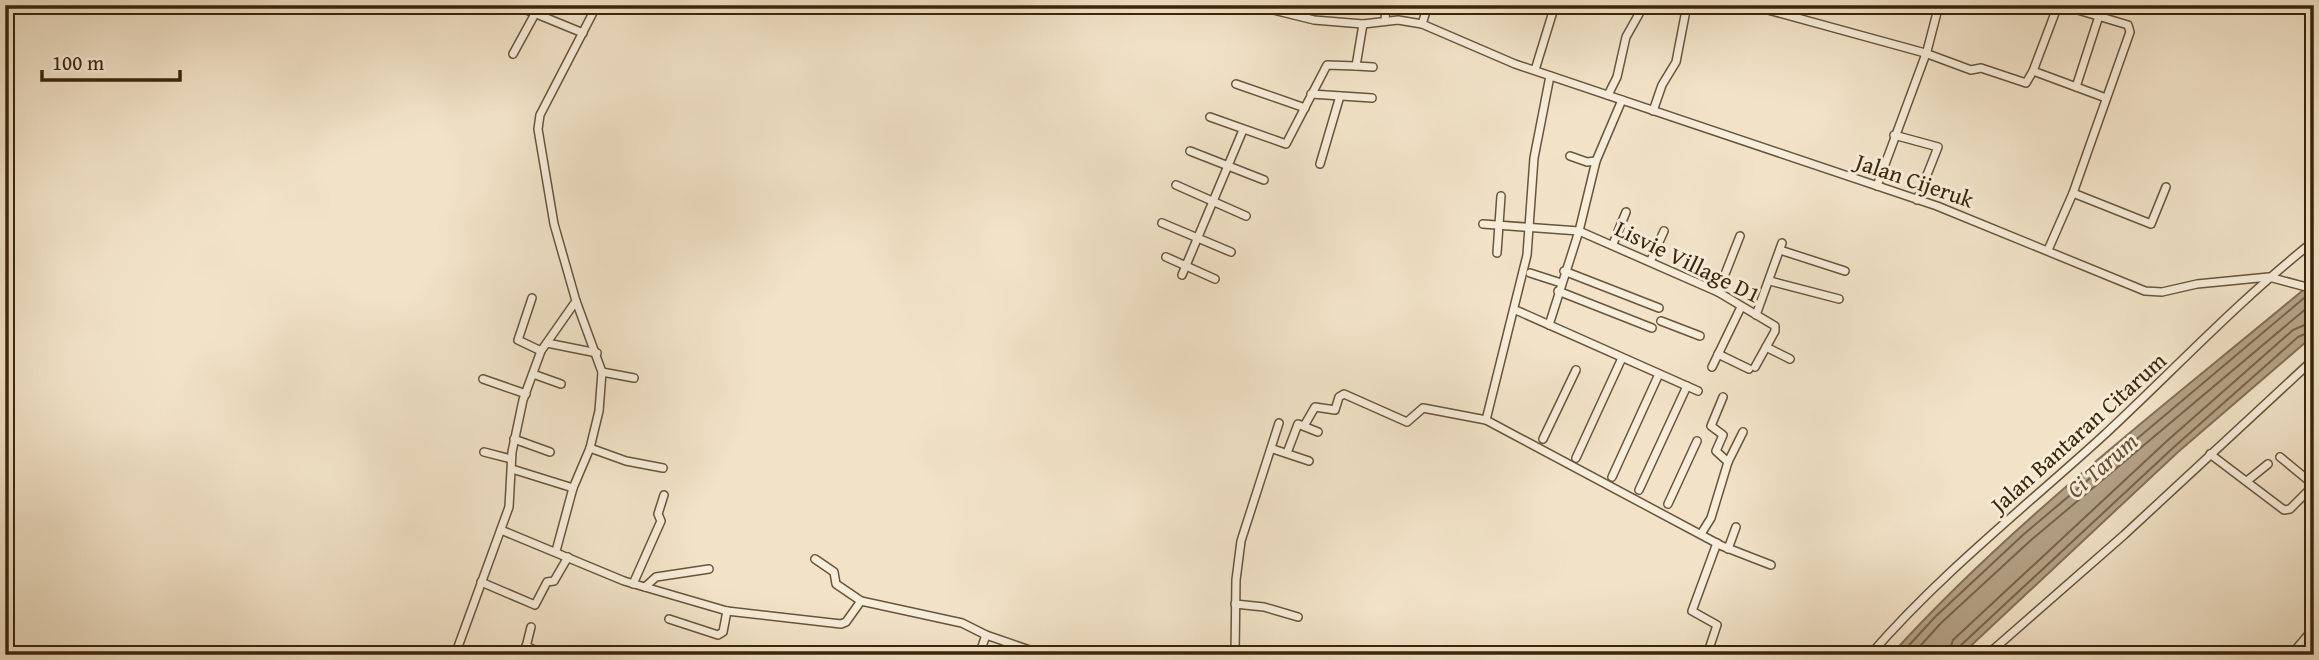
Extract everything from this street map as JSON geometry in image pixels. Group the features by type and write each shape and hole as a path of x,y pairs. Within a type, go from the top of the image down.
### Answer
{"street":[{"path":"556,551 573,488 590,448 599,411 602,372 576,301 554,224 538,129 540,114 597,5"},
{"path":"1385,21 1386,5"},
{"path":"1422,24 1428,5"},
{"path":"1535,70 1555,5"},
{"path":"1608,95 1617,77 1626,37 1644,5"},
{"path":"1653,111 1662,85 1676,62 1687,5"},
{"path":"1750,5 1925,53 1971,70 1981,68 2025,82 2029,81 2059,5 2130,27 2073,193 2048,250"},
{"path":"1877,186 1925,53 1939,5"},
{"path":"517,6 583,33"},
{"name":"Jalan Cijeruk","path":"1258,6 1300,18 1363,24 1385,21 1422,24 1481,51 1550,76 1917,200 2048,250 2136,288 2154,292 2269,276"},
{"path":"513,54 536,12"},
{"path":"2076,87 2099,16"},
{"path":"1356,65 1363,24"},
{"path":"1210,117 1286,144 1328,64 1373,67"},
{"path":"2033,71 2106,98"},
{"path":"1486,420 1524,268 1530,229 1534,158 1550,76"},
{"path":"1236,84 1305,108"},
{"path":"1311,94 1372,98"},
{"path":"1320,164 1340,96"},
{"path":"1549,325 1579,230 1596,161 1622,100"},
{"path":"1182,275 1243,130"},
{"path":"1894,135 1938,147 1917,200"},
{"path":"1190,151 1264,180"},
{"path":"1570,156 1587,162 1596,161"},
{"path":"1176,185 1246,216"},
{"path":"2073,193 2147,225 2153,221 2165,187"},
{"path":"1497,253 1501,196"},
{"path":"1613,244 1626,212"},
{"path":"1162,223 1231,252"},
{"path":"1483,223 1530,229 1579,230"},
{"name":"Lisvie Village D1","path":"1579,230 1718,292 1775,326 1766,347"},
{"path":"1651,260 1664,231"},
{"path":"1718,292 1740,236"},
{"name":"Jalan Bantaran Citarum","path":"1870,655 1912,606 1953,567 1995,534 2177,368 2269,276 2314,240"},
{"path":"1756,315 1781,246 1845,271"},
{"path":"1166,257 1215,279"},
{"path":"1564,271 1658,309"},
{"path":"1530,273 1651,328"},
{"path":"2269,276 2314,289"},
{"path":"1770,281 1839,299"},
{"path":"532,298 518,341 541,351"},
{"path":"455,655 509,507 514,439 526,394 541,351 576,301"},
{"path":"1712,367 1741,307"},
{"path":"1518,311 1698,391"},
{"path":"1661,321 1700,336"},
{"path":"547,343 597,353"},
{"path":"1718,354 1752,368 1766,347 1790,359"},
{"path":"1576,457 1622,358"},
{"path":"1987,655 2314,359"},
{"path":"1543,439 1576,370"},
{"path":"602,372 634,378"},
{"path":"533,374 561,384"},
{"path":"1612,477 1659,374"},
{"path":"483,379 526,394"},
{"path":"1639,490 1687,386"},
{"path":"1304,426 1315,407 1337,410 1339,397 1344,394 1407,422 1420,409 1428,408 1486,420 1728,549 1771,565"},
{"path":"1723,397 1711,424 1738,444"},
{"path":"1236,655 1236,604 1241,541 1279,424"},
{"path":"1287,453 1296,425 1318,432"},
{"path":"1701,534 1711,518 1728,462 1743,432"},
{"path":"1723,435 1716,451 1728,462"},
{"path":"514,439 550,452"},
{"path":"1668,504 1697,441"},
{"path":"590,448 626,461 663,468"},
{"path":"1273,449 1309,461"},
{"path":"484,452 511,459"},
{"path":"2210,454 2284,510 2290,509 2314,485 2280,457"},
{"path":"2247,481 2268,464"},
{"path":"512,469 573,488"},
{"path":"633,584 661,521 658,514 664,495"},
{"path":"1728,549 1736,527"},
{"path":"501,530 633,584 727,611 841,624 846,622 861,601"},
{"path":"1711,655 1709,649 1717,625 1692,610 1717,543"},
{"path":"481,582 535,605 542,589 548,582 554,581 568,557"},
{"path":"816,559 833,571 836,584 861,601 962,623 986,635 1044,655"},
{"path":"645,587 649,580 656,577 709,569"},
{"path":"1236,604 1265,607 1298,617"},
{"path":"669,619 718,635 723,632 727,611"},
{"path":"524,655 531,627"},
{"path":"2291,655 2314,628"},
{"path":"979,655 986,635"},
{"path":"526,646 545,655"}],"water":[{"name":"Ci Tarum","path":"2314,281 2314,335 2178,452 1961,655 1891,655 1939,604 2042,508"}]}
